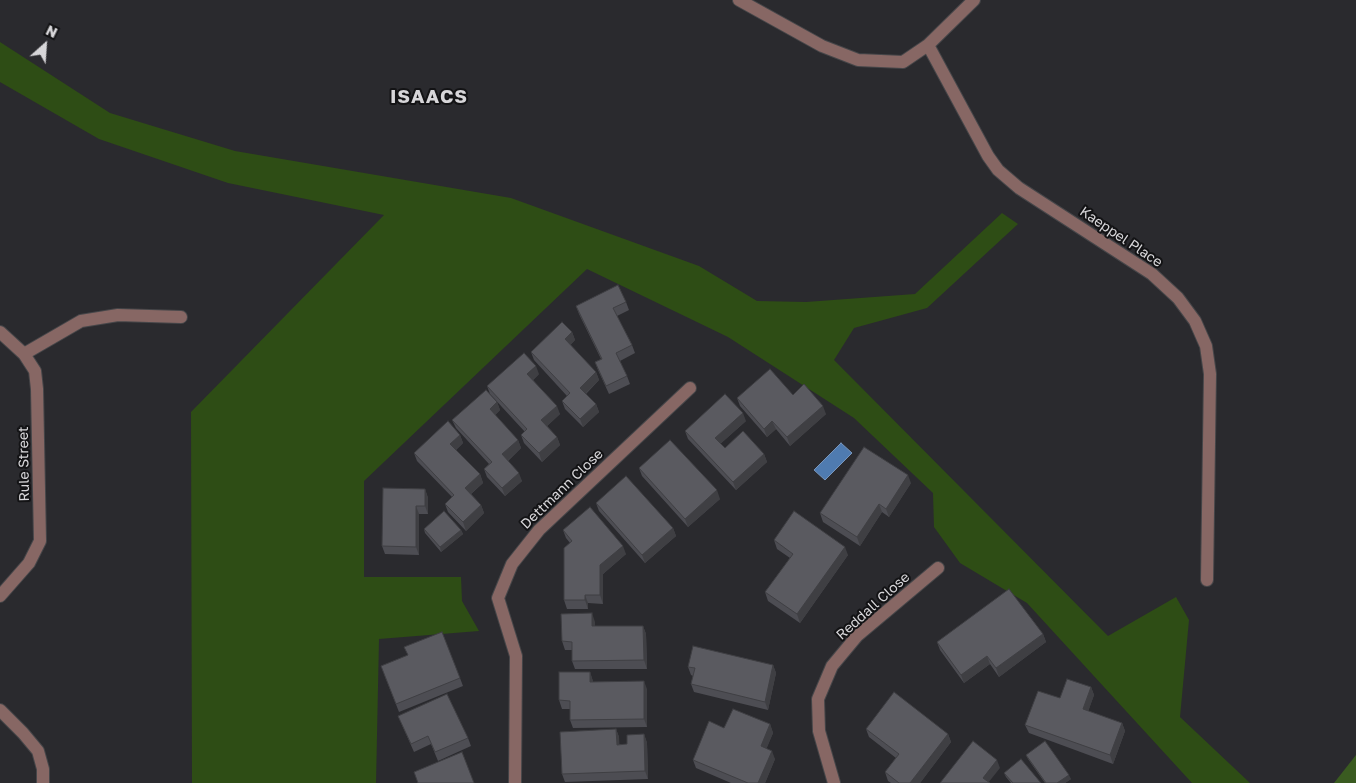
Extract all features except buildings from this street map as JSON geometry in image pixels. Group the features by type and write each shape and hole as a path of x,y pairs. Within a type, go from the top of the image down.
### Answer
{"street":[{"path":"738,0 822,46 858,60 903,62 928,45 974,0"},
{"name":"Kaeppel Place","path":"928,45 988,156 998,170 1019,188 1152,274 1178,298 1195,321 1206,346 1210,374 1207,580"},
{"path":"24,354 81,321 118,315 181,316"},
{"name":"Rule Street","path":"0,332 24,354 35,371 38,389 40,541 29,563 0,596"},
{"name":"Dettmann Close","path":"515,783 516,656 498,598 512,564 539,530 690,388"},
{"name":"Reddall Close","path":"834,783 819,732 818,699 832,666 857,636 938,568"},
{"path":"0,710 24,732 38,751 43,769 43,783"}],"green space":[{"path":"0,42 110,113 235,151 511,198 699,266 757,301 806,302 915,294 1002,213 1018,224 927,308 854,328 834,360 1108,636 1176,597 1189,620 1180,717 1250,783 1192,783 1027,603 960,563 934,527 933,493 854,418 728,337 587,269 364,481 364,577 461,577 462,601 479,631 379,639 376,783 192,783 191,412 384,215 228,183 99,139 0,82"},
{"path":"1356,755 1356,783 1334,783"}],"water":[{"path":"841,443 852,453 825,480 814,470"}],"district":[{"name":"ISAACS","path":"429,97"}]}
